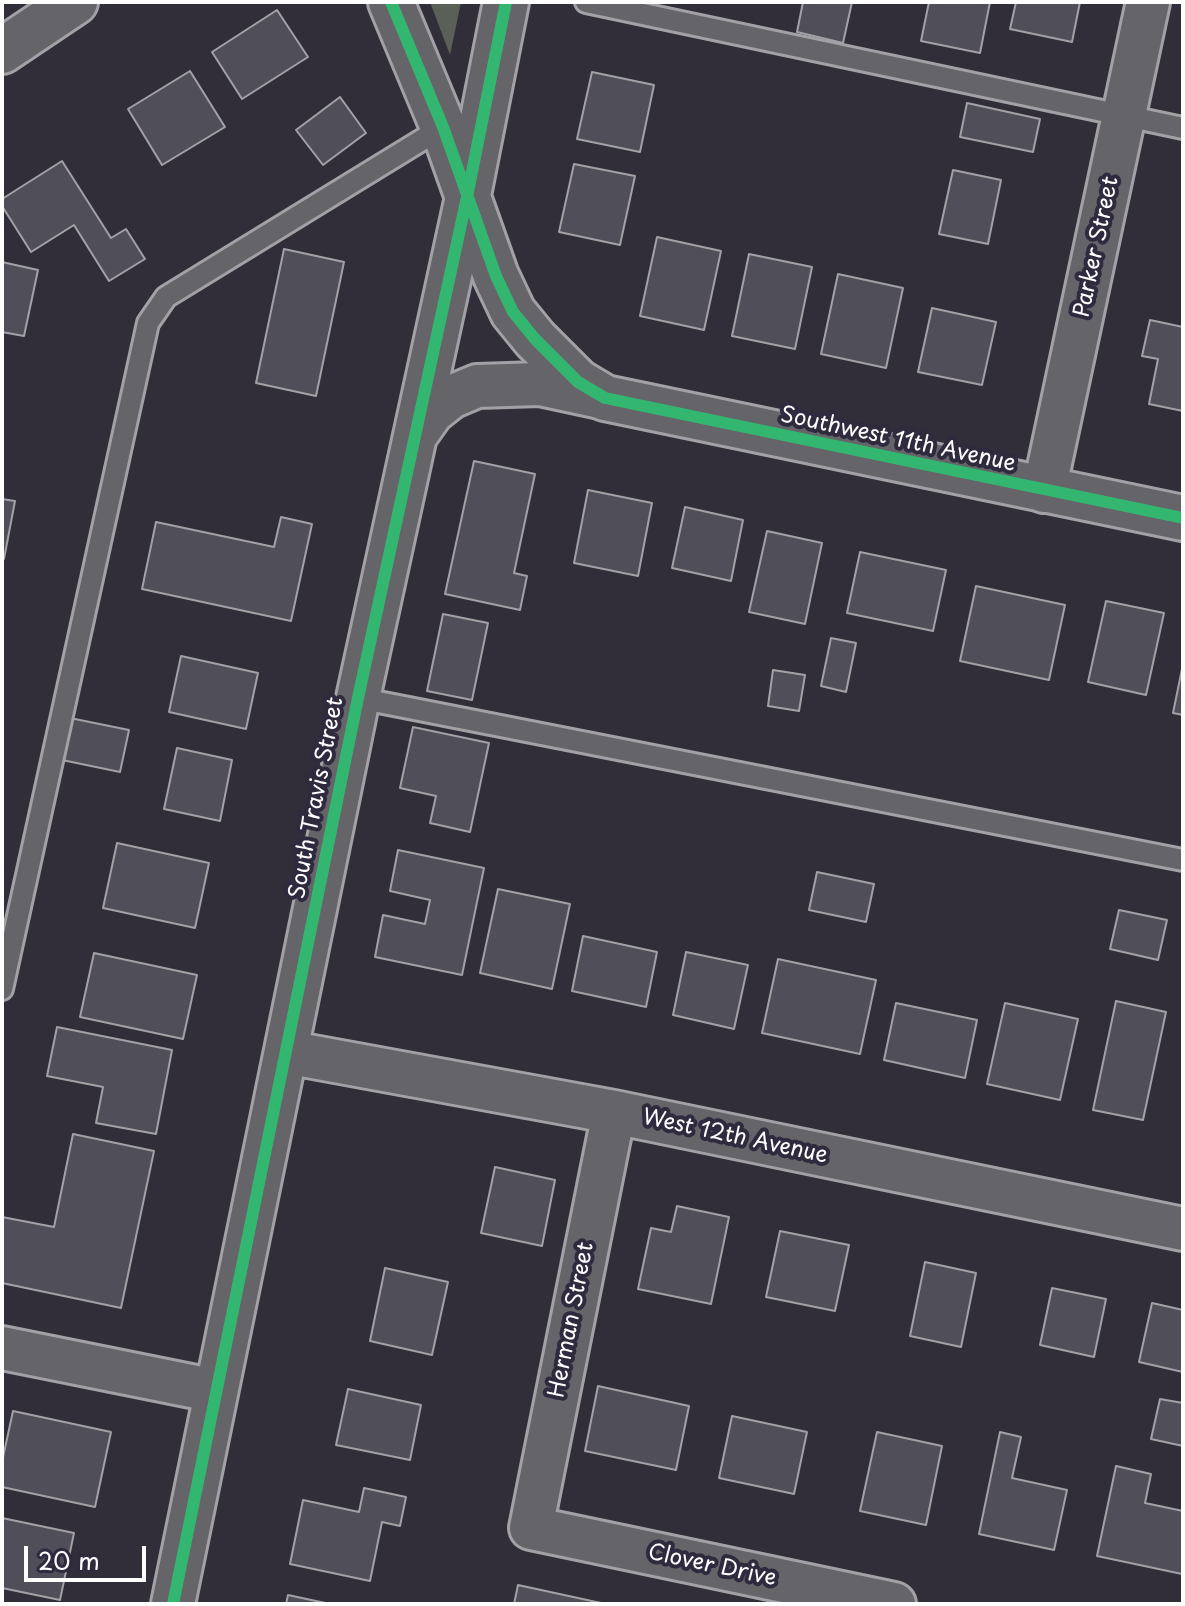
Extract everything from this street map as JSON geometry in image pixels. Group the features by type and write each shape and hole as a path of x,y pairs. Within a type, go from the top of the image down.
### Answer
{"street":[{"path":"2,51 75,2"},
{"path":"391,2 443,127 496,276 513,312 554,360 578,382 605,398"},
{"name":"South Travis Street","path":"173,1604 358,698 467,197 506,2"},
{"name":"Parker Street","path":"1044,491 1148,2"},
{"name":"Southwest 11th Avenue","path":"433,349 498,363 540,384"},
{"name":"Southwest 11th Avenue","path":"414,437 432,412 451,397 477,386 540,384 1183,518"},
{"name":"West 12th Avenue","path":"286,1052 614,1112 1183,1229"},
{"name":"Herman Street","path":"531,1528 614,1112"},
{"path":"2,1348 216,1391"},
{"name":"Clover Drive","path":"531,1528 894,1604"}],"lane":[{"path":"586,2 1183,128"},
{"path":"2,989 148,323 166,297 443,127"},
{"path":"358,698 1183,860"}],"shaded area":[{"path":"430,2 461,2 450,55"}],"building":[{"path":"803,2 852,2 843,43 797,32"},
{"path":"929,2 990,2 980,53 921,41"},
{"path":"1016,2 1080,2 1072,42 1010,29"},
{"path":"277,10 308,57 242,99 212,52"},
{"path":"190,71 225,127 162,165 128,109"},
{"path":"592,72 654,85 640,152 577,139"},
{"path":"340,97 366,133 323,165 296,130"},
{"path":"967,103 1040,119 1033,152 960,137"},
{"path":"62,161 111,238 126,229 145,259 109,281 74,225 31,252 2,206 2,199"},
{"path":"574,164 635,176 620,245 559,232"},
{"path":"953,170 1001,180 988,244 939,234"},
{"path":"657,237 721,251 704,330 640,316"},
{"path":"284,249 344,262 316,396 256,383"},
{"path":"749,254 812,267 795,349 732,336"},
{"path":"2,262 38,270 24,336 2,332"},
{"path":"838,274 903,288 886,368 821,354"},
{"path":"932,308 996,322 982,385 918,372"},
{"path":"1150,320 1183,327 1183,411 1149,404 1158,359 1142,356"},
{"path":"474,461 535,474 514,573 527,576 520,610 445,594"},
{"path":"588,490 652,503 638,576 574,563"},
{"path":"2,499 15,501 4,559 2,558"},
{"path":"685,507 743,520 731,581 672,568"},
{"path":"281,517 312,524 291,621 142,589 156,522 274,547"},
{"path":"767,531 822,543 805,624 749,612"},
{"path":"860,552 946,570 933,631 847,613"},
{"path":"976,586 1065,605 1049,680 960,661"},
{"path":"1106,601 1164,613 1146,695 1088,682"},
{"path":"443,614 488,623 472,700 427,691"},
{"path":"831,638 856,643 846,692 821,686"},
{"path":"181,656 258,673 246,729 169,712"},
{"path":"1183,664 1183,715 1173,713"},
{"path":"773,670 805,675 799,711 768,706"},
{"path":"70,718 129,730 120,772 62,760"},
{"path":"413,727 489,743 470,832 430,823 436,796 400,788"},
{"path":"177,748 232,760 220,821 164,809"},
{"path":"117,843 209,863 195,928 103,908"},
{"path":"398,850 484,868 462,975 375,957 383,915 425,924 430,900 390,891"},
{"path":"817,872 874,884 866,922 809,910"},
{"path":"498,889 570,904 552,989 480,973"},
{"path":"1119,910 1167,920 1158,960 1110,949"},
{"path":"583,936 657,952 646,1007 572,991"},
{"path":"686,952 748,965 734,1029 673,1015"},
{"path":"94,953 197,975 183,1039 80,1017"},
{"path":"778,959 876,980 860,1054 762,1033"},
{"path":"1116,1001 1166,1012 1143,1120 1093,1110"},
{"path":"896,1003 977,1020 965,1078 884,1060"},
{"path":"1005,1003 1078,1019 1060,1100 987,1084"},
{"path":"57,1027 172,1050 156,1134 96,1123 103,1087 47,1076"},
{"path":"73,1134 154,1151 121,1308 2,1283 2,1217 54,1227"},
{"path":"495,1167 555,1180 542,1246 481,1233"},
{"path":"677,1206 729,1217 711,1304 638,1289 651,1228 671,1232"},
{"path":"780,1231 849,1245 835,1311 766,1297"},
{"path":"925,1262 976,1273 961,1347 910,1336"},
{"path":"385,1268 448,1282 432,1355 370,1341"},
{"path":"1052,1288 1106,1299 1094,1357 1040,1345"},
{"path":"1152,1303 1183,1310 1183,1372 1139,1362"},
{"path":"598,1386 689,1406 676,1470 585,1451"},
{"path":"348,1389 421,1405 410,1460 336,1445"},
{"path":"1160,1399 1183,1403 1183,1446 1151,1439"},
{"path":"13,1411 111,1432 95,1507 2,1487 2,1462"},
{"path":"732,1416 807,1432 794,1494 719,1478"},
{"path":"877,1432 942,1446 926,1525 860,1511"},
{"path":"1000,1432 1021,1437 1012,1478 1067,1490 1054,1550 979,1534"},
{"path":"1116,1466 1151,1474 1145,1503 1183,1511 1182,1574 1097,1556"},
{"path":"364,1488 406,1497 400,1526 382,1522 370,1581 290,1564 303,1500 359,1512"},
{"path":"2,1518 74,1533 60,1600 2,1588"},
{"path":"518,1585 601,1603 601,1604 514,1604"},
{"path":"288,1595 330,1604 286,1604"}],"cycle path":[{"path":"391,2 443,127 496,276 513,312 578,382 605,398 1183,518"},
{"path":"173,1604 358,698 467,197 506,2"}]}
